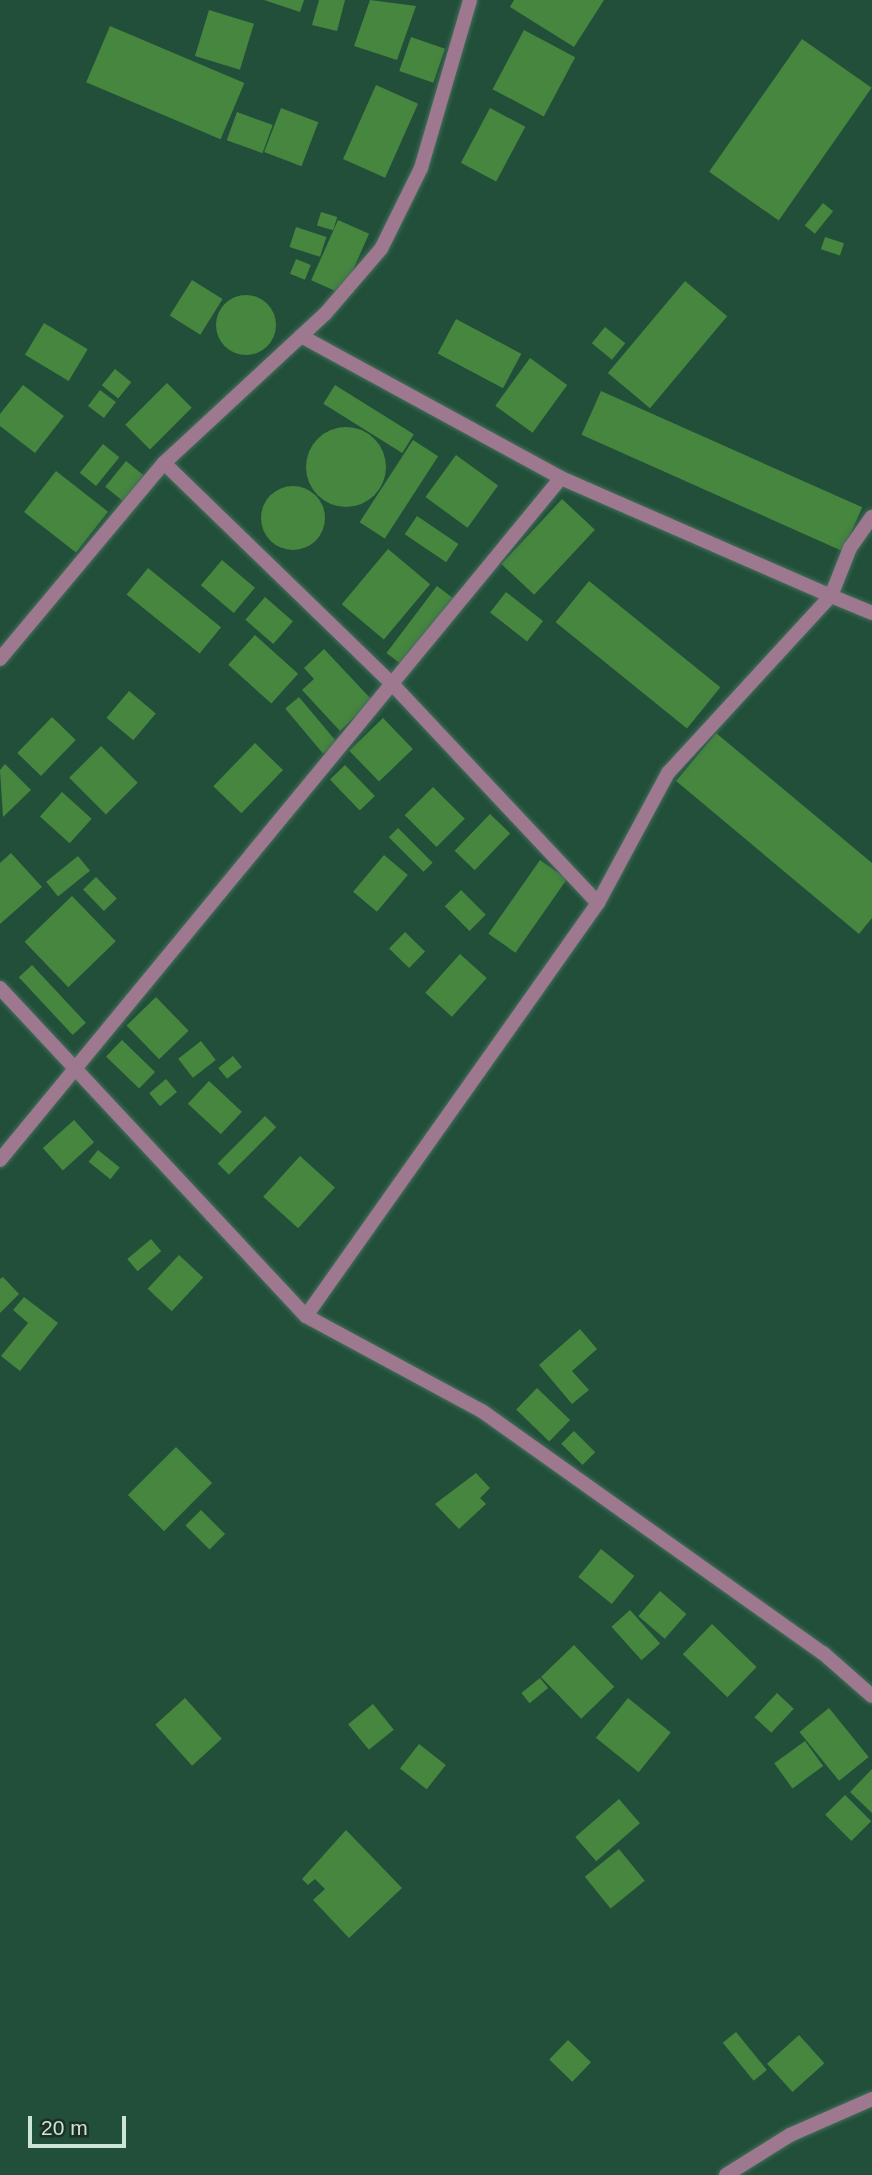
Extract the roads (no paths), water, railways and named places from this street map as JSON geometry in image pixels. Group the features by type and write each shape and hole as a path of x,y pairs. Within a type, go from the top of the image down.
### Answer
{"street":[{"path":"0,659 164,463 301,337 381,249 404,210 470,0"},
{"path":"301,337 561,478 872,613"},
{"path":"164,463 395,687 598,903"},
{"path":"0,1160 395,687 561,478"},
{"path":"306,1317 598,903 668,773 831,596 850,548 872,517"},
{"path":"0,988 306,1317 482,1411 823,1653 872,1696"},
{"path":"726,2175 790,2135 872,2099"}]}
